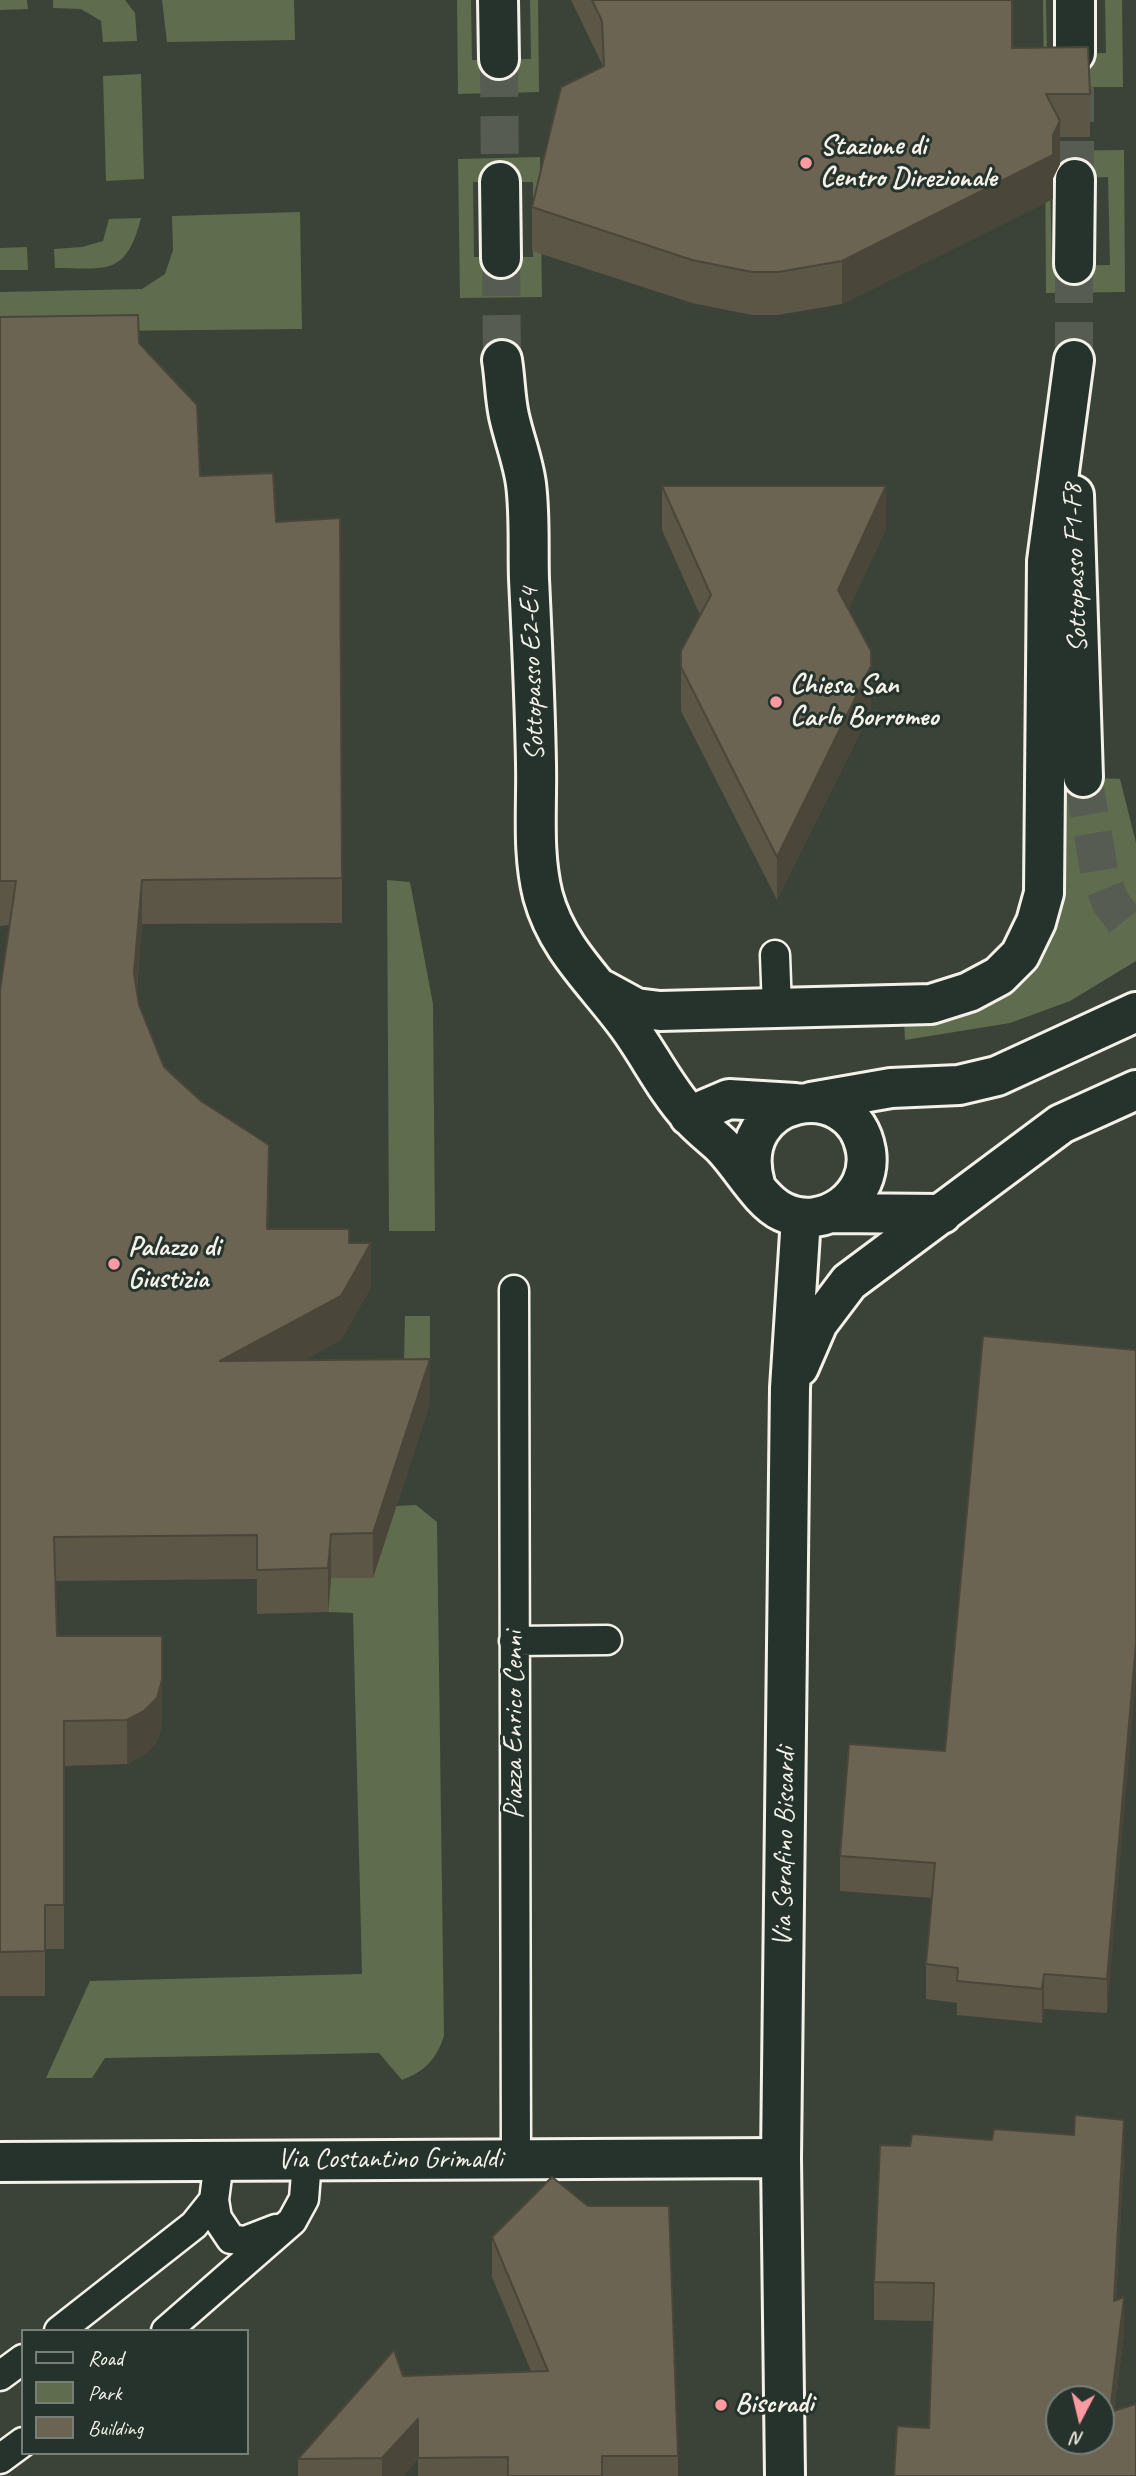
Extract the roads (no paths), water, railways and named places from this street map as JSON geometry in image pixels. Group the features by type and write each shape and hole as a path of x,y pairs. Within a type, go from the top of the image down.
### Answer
{"street":[{"path":"498,0 499,59"},
{"path":"1075,0 1075,53"},
{"path":"1074,179 1074,264"},
{"path":"500,182 501,258"},
{"name":"Sottopasso E2-E4","path":"502,360 509,415 526,484 536,765 535,860 549,911 564,945 587,979"},
{"name":"Sottopasso F1-F8","path":"776,1009 931,1004 969,992 999,976 1020,955 1037,922 1046,867 1047,561 1074,360 1073,477 1083,777"},
{"path":"587,979 616,1000 636,1008 660,1011 776,1009"},
{"path":"587,979 625,1021 689,1116 734,1157 766,1200 782,1212 816,1215 942,1213"},
{"path":"755,1184 751,1150 756,1134 779,1109 891,1088 959,1085 997,1076 1136,1012"},
{"path":"790,1388 818,1323 849,1282 1061,1124 1136,1090"},
{"path":"689,1116 729,1099 830,1106 847,1116 859,1132 866,1150 866,1169 860,1188 848,1203 816,1215"},
{"name":"Via Serafino Biscardi","path":"785,2476 781,2158 790,1388 816,1215"},
{"name":"Via Costantino Grimaldi","path":"0,2162 781,2158"}],"lane":[{"path":"775,955 776,1009"},
{"name":"Piazza Enrico Cenni","path":"514,1290 516,2160"},
{"path":"514,1641 607,1640"},
{"path":"219,2161 214,2200 217,2218 231,2239 245,2241 292,2221"},
{"path":"168,2329 292,2221 304,2199 307,2161"},
{"path":"61,2329 194,2225 214,2200"},
{"path":"0,2376 21,2360"},
{"path":"0,2459 21,2443"}],"tunnel":[{"path":"499,59 500,182"},
{"path":"1075,86 1075,179"},
{"path":"501,258 502,360"},
{"path":"1074,264 1074,360"},
{"path":"1083,777 1100,876 1111,903 1136,935"}],"place":[{"name":"Stazione di Centro Direzionale","path":"806,163"},
{"name":"Chiesa San Carlo Borromeo","path":"776,702"},
{"name":"Palazzo di Giustizia","path":"114,1264"},
{"name":"Biscradi","path":"721,2405"}]}
